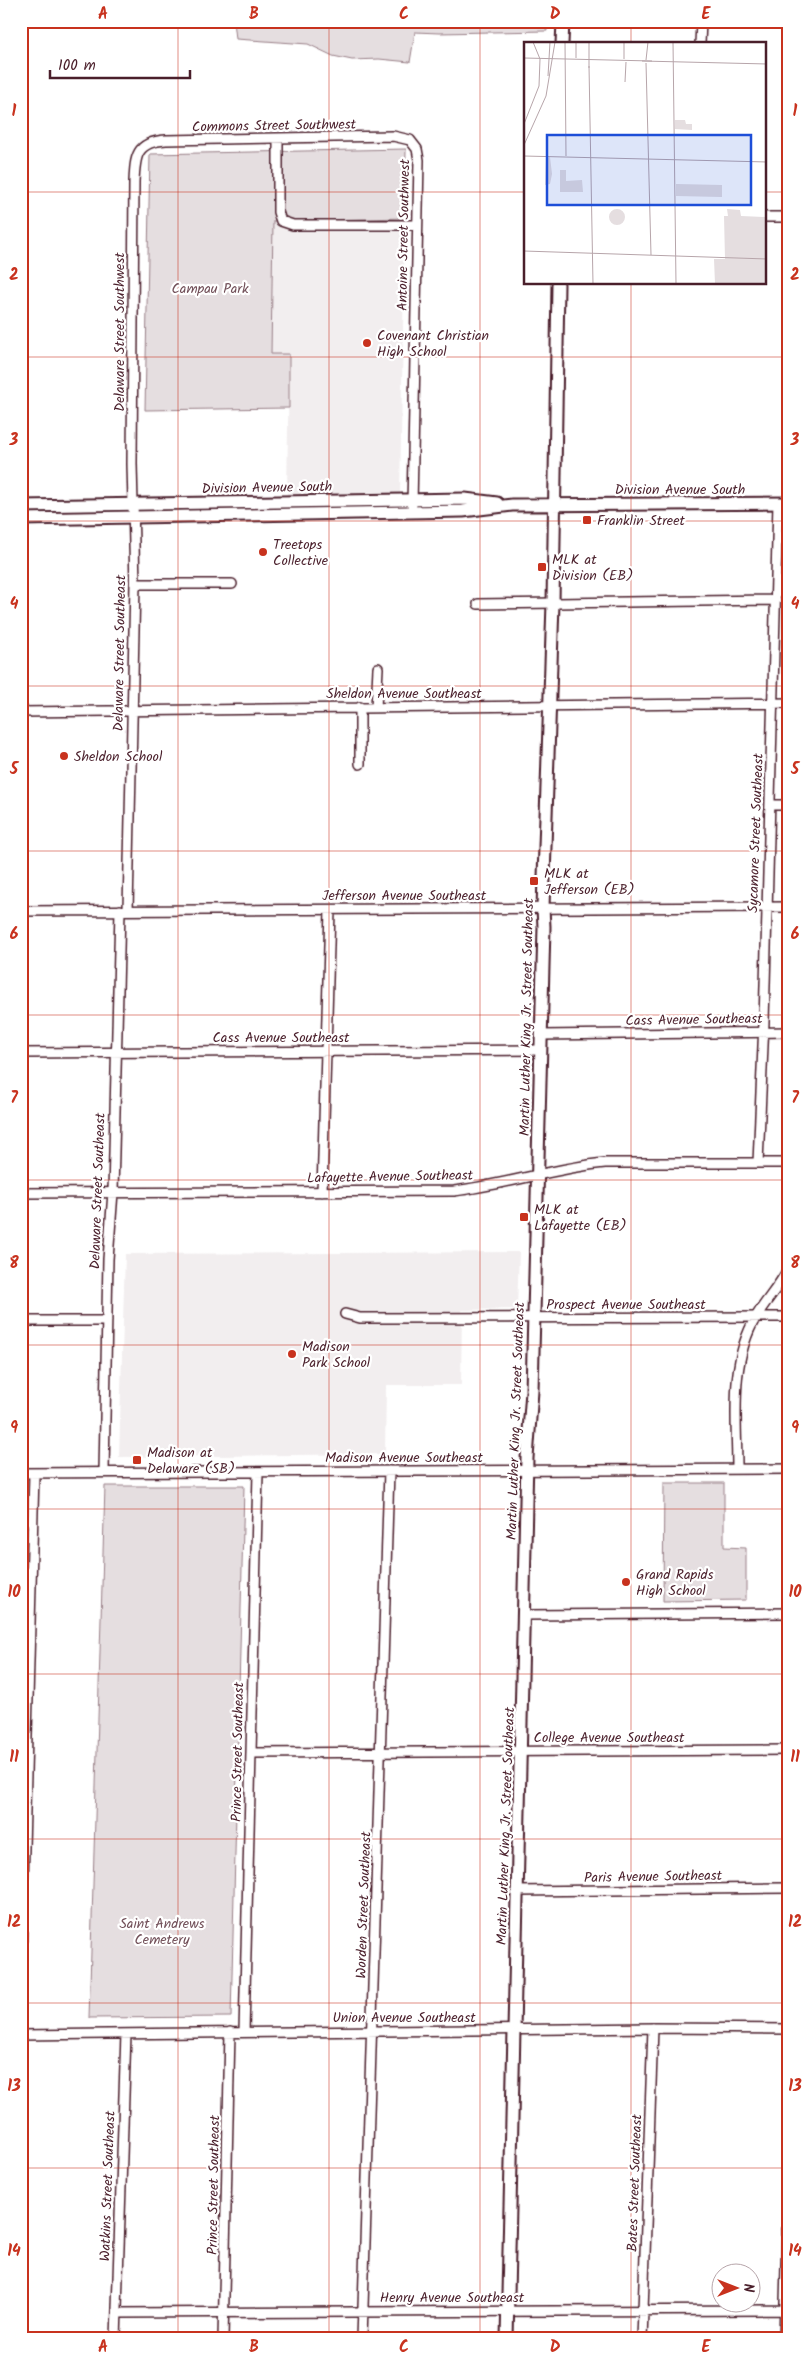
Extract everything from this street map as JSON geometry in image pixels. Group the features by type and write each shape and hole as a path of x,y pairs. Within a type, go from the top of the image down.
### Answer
{"main road":[{"path":"562,42 563,21"},
{"name":"Martin Luther King Jr. Street Southeast","path":"507,2339 527,1470 534,1318 541,1050 558,285"},
{"name":"Division Avenue South","path":"21,506 465,499 512,505"},
{"name":"Division Avenue South","path":"21,519 463,511 512,505 783,503"}],"street":[{"path":"700,42 701,21"},
{"name":"Commons Street Southwest","path":"141,149 153,141 393,136 410,140"},
{"path":"278,138 278,212 281,221 293,226 418,225"},
{"name":"Antoine Street Southwest","path":"410,140 417,149 419,160 412,512"},
{"name":"Delaware Street Southwest","path":"134,518 132,464 134,182 135,161 141,149"},
{"path":"766,217 788,217"},
{"name":"Sycamore Street Southeast","path":"758,1163 764,1032 772,703 776,600 783,503"},
{"name":"Delaware Street Southeast","path":"104,1472 108,1259 113,1192 115,1052 124,910 135,584 134,518"},
{"path":"135,584 232,584"},
{"path":"478,604 776,600"},
{"path":"376,708 378,668"},
{"name":"Sheldon Avenue Southeast","path":"21,712 788,703"},
{"path":"360,707 360,764"},
{"path":"770,805 788,805"},
{"name":"Jefferson Avenue Southeast","path":"21,911 788,907"},
{"path":"322,1192 330,910"},
{"name":"Cass Avenue Southeast","path":"541,1035 788,1032"},
{"name":"Cass Avenue Southeast","path":"21,1053 541,1050"},
{"name":"Lafayette Avenue Southeast","path":"21,1193 454,1191 537,1177 583,1166 606,1164 788,1163"},
{"path":"737,1469 738,1369 745,1341 756,1317 778,1288 788,1269"},
{"name":"Prospect Avenue Southeast","path":"345,1314 360,1318 788,1317"},
{"path":"21,1321 107,1321"},
{"name":"Madison Avenue Southeast","path":"21,1474 788,1469"},
{"name":"Worden Street Southeast","path":"362,2339 389,1471"},
{"name":"Prince Street Southeast","path":"244,2032 258,1473"},
{"path":"21,1960 34,1474"},
{"path":"525,1615 788,1613"},
{"name":"College Avenue Southeast","path":"251,1754 381,1751 788,1750"},
{"name":"Paris Avenue Southeast","path":"518,1891 788,1888"},
{"name":"Union Avenue Southeast","path":"21,2035 653,2028 788,2029"},
{"name":"Bates Street Southeast","path":"642,2339 653,2028"},
{"name":"Prince Street Southeast","path":"223,2339 230,2032"},
{"name":"Watkins Street Southeast","path":"116,2339 126,2034"},
{"path":"784,2339 788,2191"},
{"name":"Henry Avenue Southeast","path":"117,2312 786,2310"}],"shaded area":[{"path":"405,218 400,494 287,496 289,355 271,354 273,221"},
{"name":"Madison Park School","path":"519,1252 517,1309 462,1310 461,1385 386,1385 385,1454 119,1457 125,1254"}],"green space":[{"path":"234,21 546,21 547,31 415,32 410,62 379,59 352,60 333,56 308,44 236,39"},
{"name":"Campau Park","path":"406,149 405,218 273,221 271,354 289,354 289,408 145,410 150,154"},
{"path":"664,1483 724,1483 724,1547 746,1548 746,1600 663,1601"},
{"name":"Saint Andrews Cemetery","path":"105,1486 244,1486 231,2017 89,2018"}],"place":[{"name":"Covenant Christian High School","path":"367,343"},
{"name":"Franklin Street","path":"587,520"},
{"name":"Treetops Collective","path":"263,552"},
{"name":"MLK at Division (EB)","path":"542,567"},
{"name":"Sheldon School","path":"64,756"},
{"name":"MLK at Jefferson (EB)","path":"534,881"},
{"name":"MLK at Lafayette (EB)","path":"524,1217"},
{"name":"Madison Park School","path":"292,1354"},
{"name":"Madison at Delaware (SB)","path":"137,1460"},
{"name":"Grand Rapids High School","path":"626,1582"}]}
